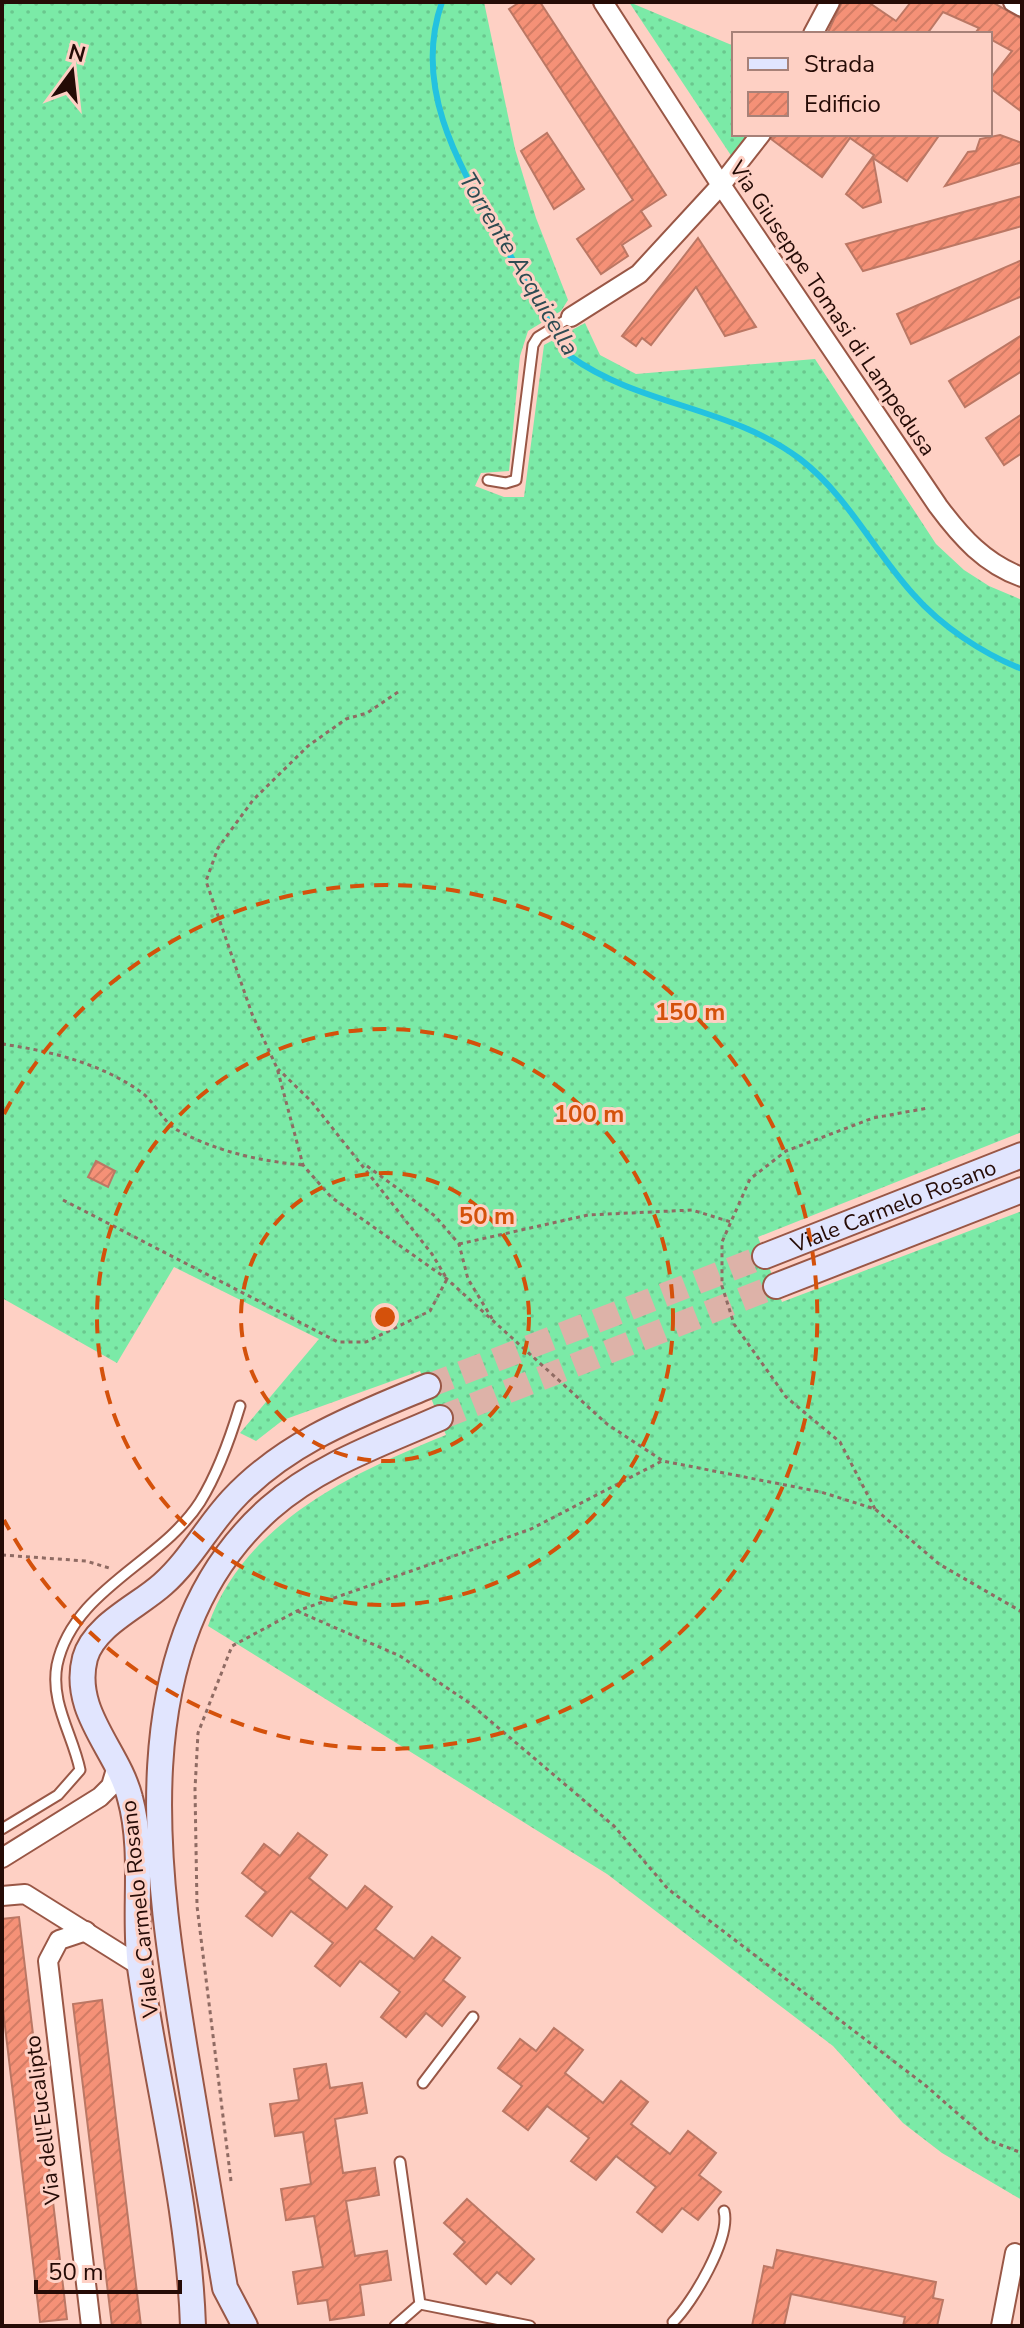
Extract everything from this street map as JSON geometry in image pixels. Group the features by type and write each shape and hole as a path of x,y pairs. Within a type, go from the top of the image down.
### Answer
{"main road":[{"name":"Viale Carmelo Rosano","path":"765,1256 1022,1155"},
{"name":"Viale Carmelo Rosano","path":"776,1286 1022,1190"},
{"name":"Viale Carmelo Rosano","path":"193,2326 191,2271 140,1966 135,1819 117,1766 96,1731 85,1698 84,1662 93,1640 170,1577 231,1501 276,1460 323,1430 428,1386"},
{"name":"Viale Carmelo Rosano","path":"245,2326 225,2288 164,1918 160,1754 176,1663 191,1620 213,1577 269,1509 328,1467 440,1418"},
{"path":"221,2326 245,2326"}],"street":[{"name":"Via Giuseppe Tomasi di Lampedusa","path":"603,2 721,185 961,537 988,560 1022,577"},
{"path":"815,32 830,2"},
{"path":"1013,2 1022,7"},
{"path":"564,321 639,274 721,185 759,136"},
{"path":"2,1858 100,1797 111,1786 117,1766"},
{"path":"2,1881 140,1966"},
{"path":"2,1896 25,1894"},
{"name":"Via dell'Eucalipto","path":"86,1931 59,1940 48,1961 91,2326"},
{"path":"1001,2326 1015,2253"}],"lane":[{"path":"488,480 506,483 516,480 530,360 538,337 564,321"},
{"path":"2,1829 58,1795 80,1770 75,1747 59,1712 57,1666 67,1636 85,1610 153,1554 199,1503 229,1443 240,1406"},
{"path":"423,2083 473,2017"},
{"path":"400,2162 420,2304"},
{"path":"673,2322 686,2309 724,2234 724,2211"},
{"path":"395,2326 420,2304"},
{"path":"420,2304 530,2326"}],"path":[{"path":"398,692 367,713 346,719 308,746 253,800 218,848 206,881 252,1014 277,1068 303,1165 331,1197 447,1279 607,1424 663,1461 821,1492 875,1509 939,1564 1022,1612"},
{"path":"2,1044 40,1050 92,1066 142,1093 176,1130 218,1148 263,1162 303,1165"},
{"path":"277,1068 311,1101 362,1162 447,1279"},
{"path":"362,1162 435,1216 459,1244 468,1279 494,1323"},
{"path":"63,1200 338,1342 366,1342 430,1311 447,1279"},
{"path":"459,1244 588,1215 692,1210 731,1222"},
{"path":"231,2185 197,1906 198,1733 232,1646 297,1611 531,1529 663,1461"},
{"path":"2,1555 86,1561 109,1568 120,1564"},
{"path":"297,1611 400,1656 468,1702 614,1826 668,1889 925,2085 988,2140 1022,2153"}],"green space":[{"path":"2,2 484,2 515,149 536,218 568,300 561,311 528,331 520,356 509,471 481,473 475,486 504,497 524,497 544,345 585,323 600,355 636,374 815,359 936,544 964,570 989,586 1022,600 1022,1132 758,1237 782,1302 1022,1211 1022,2200 942,2153 903,2123 833,2046 607,1874 208,1626 225,1590 247,1558 274,1530 339,1485 446,1435 420,1371 283,1420 256,1441 240,1433 319,1339 174,1267 117,1363 2,1298"},
{"path":"629,2 732,45 732,136 752,136 734,160"}],"building":[{"path":"520,2 540,2 666,195 641,211 651,226 622,245 628,256 601,274 577,239 633,200 509,9"},
{"path":"842,2 868,2 896,21 911,2 992,2 1022,19 1022,112 992,90 992,76 1012,51 992,40 992,32 976,32 979,28 943,12 928,32 828,32"},
{"path":"547,133 584,189 554,209 521,151"},
{"path":"1000,135 1022,143 1022,162 945,186 968,152 976,151 980,139"},
{"path":"772,136 939,136 907,181 873,158 881,202 863,208 846,194 874,155 850,138 822,177 771,139"},
{"path":"1022,196 1022,226 863,271 846,244"},
{"path":"698,238 756,327 725,336 696,287 651,345 642,338 636,346 622,336"},
{"path":"1022,260 1022,296 911,344 897,314"},
{"path":"1022,335 1022,371 965,407 949,381"},
{"path":"1022,414 1022,453 1004,465 986,438"},
{"path":"96,1161 115,1171 108,1187 88,1177"},
{"path":"298,1833 327,1855 309,1878 347,1909 365,1886 392,1907 375,1929 414,1959 432,1937 460,1958 443,1980 465,1997 442,2026 426,2013 406,2037 381,2017 400,1992 360,1961 340,1986 315,1966 333,1943 291,1911 272,1936 246,1916 266,1892 242,1873 264,1844 280,1856"},
{"path":"19,1917 67,2319 40,2322 2,2001 2,1919"},
{"path":"102,2000 141,2326 112,2326 73,2004"},
{"path":"554,2028 583,2050 565,2073 603,2103 621,2081 648,2102 631,2124 670,2154 688,2131 716,2153 699,2175 721,2192 698,2220 682,2208 662,2232 637,2212 656,2187 616,2156 596,2180 571,2161 589,2138 547,2106 528,2130 503,2111 522,2086 498,2068 520,2039 536,2051"},
{"path":"326,2064 330,2088 362,2083 367,2113 335,2119 343,2173 375,2168 379,2195 346,2201 355,2256 387,2251 391,2280 360,2285 364,2315 330,2320 327,2300 298,2304 293,2272 323,2267 314,2216 286,2220 281,2189 311,2184 303,2132 275,2136 270,2104 299,2100 294,2069"},
{"path":"467,2199 534,2259 511,2284 497,2272 486,2284 454,2254 465,2242 444,2223"},
{"path":"777,2250 936,2282 933,2298 943,2300 937,2326 903,2326 905,2317 791,2294 784,2326 752,2326 764,2266 773,2268"}],"waterway":[{"name":"Torrente Acquicella","path":"442,2 434,34 433,65 436,95 444,125 485,211 570,356 625,386 744,428 773,441 800,459 846,506 924,606 963,638 1022,669"}],"tunnel":[{"path":"428,1386 765,1256"},
{"path":"440,1418 776,1286"}]}
